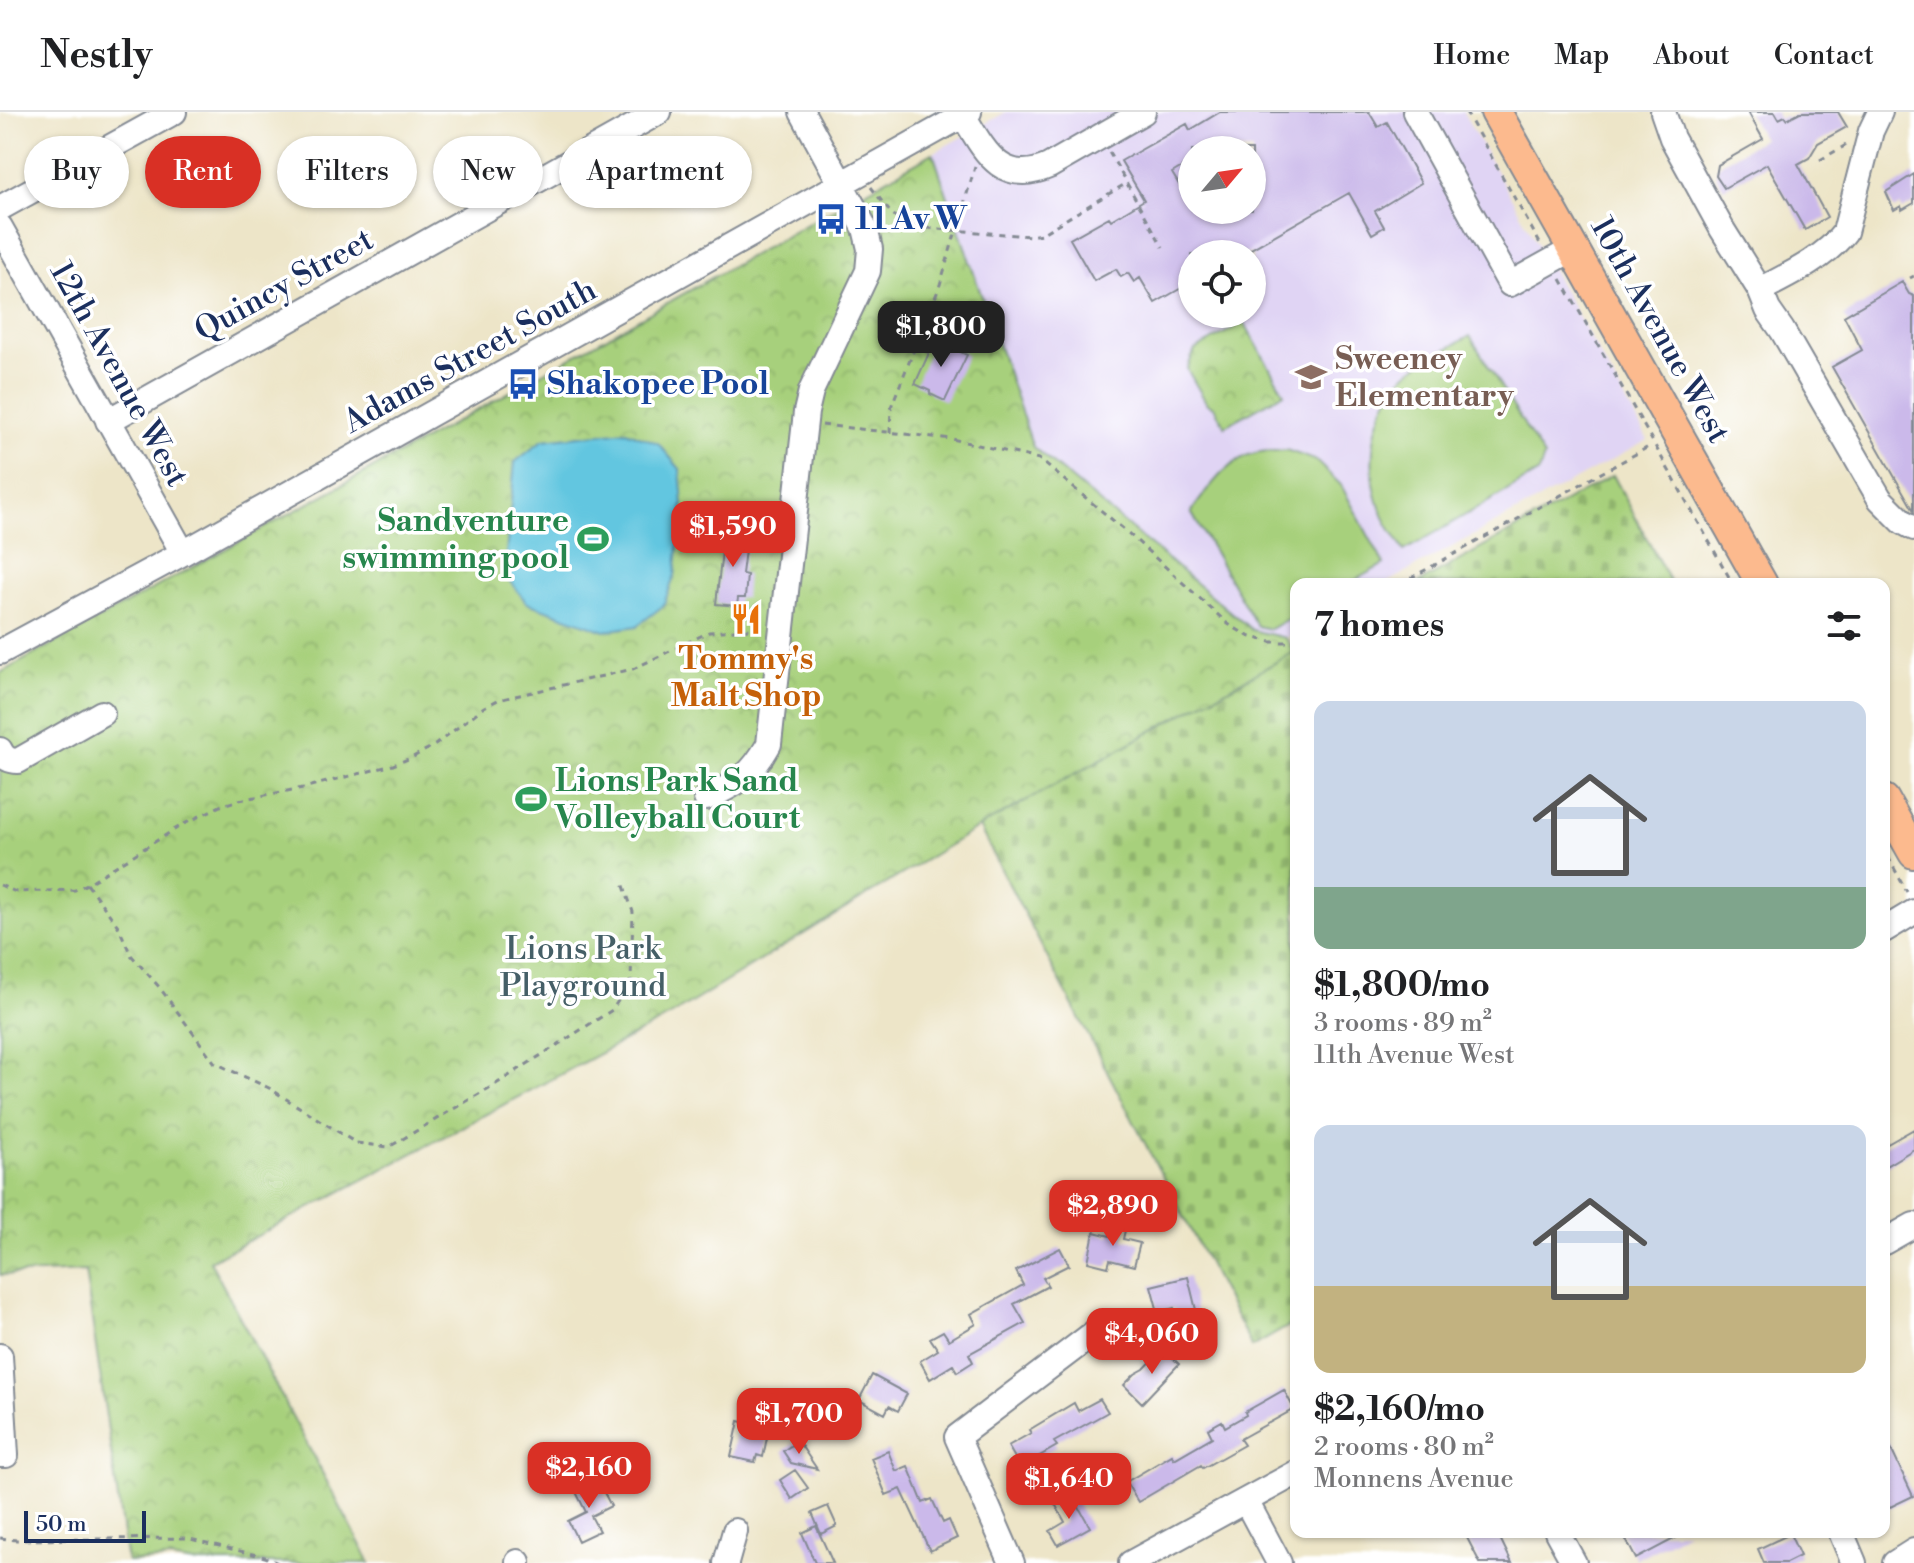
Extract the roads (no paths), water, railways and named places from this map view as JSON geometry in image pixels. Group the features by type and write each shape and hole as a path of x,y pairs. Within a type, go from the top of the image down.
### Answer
{"main road":[{"name":"10th Avenue West","path":"1496,112 1562,255 1758,578"},
{"path":"1890,811 1914,853"}],"street":[{"path":"0,208 174,112"},
{"name":"Quincy Street","path":"108,421 659,112"},
{"path":"706,798 746,777 769,744 806,412 811,391 863,285 870,260 852,178 802,112"},
{"path":"966,114 986,154 1002,166 1026,172 1049,166 1143,112"},
{"path":"1415,112 1510,284 1562,255"},
{"path":"1663,112 1672,138 1715,216 1880,499 1903,522 1914,528"},
{"path":"1760,290 1823,253 1836,244 1845,232 1871,131 1880,112"},
{"name":"Adams Street South","path":"0,652 183,553 966,114"},
{"name":"12th Avenue West","path":"0,227 183,553"},
{"path":"0,750 6,758 18,761 102,713"},
{"path":"1890,924 1912,904"},
{"path":"1890,1239 1914,1225"},
{"path":"1012,1563 957,1437 1094,1333"},
{"path":"0,1356 6,1455 0,1455"},
{"path":"1131,1563 1290,1476"},
{"path":"1246,1501 1279,1563"},
{"path":"726,1563 735,1531"},
{"path":"1560,1538 1574,1563"},
{"path":"1844,1538 1854,1563"},
{"path":"1895,1563 1914,1551"}],"water":[{"name":"Sandventure swimming pool","path":"626,431 658,443 680,469 683,505 675,575 663,606 637,626 605,631 527,603 504,574 515,462 543,440"}],"place":[{"name":"11 Av W","path":"831,219"},
{"name":"Sweeney Elementary","path":"1311,377"},
{"name":"Shakopee Pool","path":"523,384"},
{"name":"Sandventure swimming pool","path":"593,539"},
{"name":"Tommy's Malt Shop","path":"746,619"},
{"name":"Lions Park Sand Volleyball Court","path":"531,799"}],"park label":[{"name":"Lions Park Playground","path":"583,968"}]}
